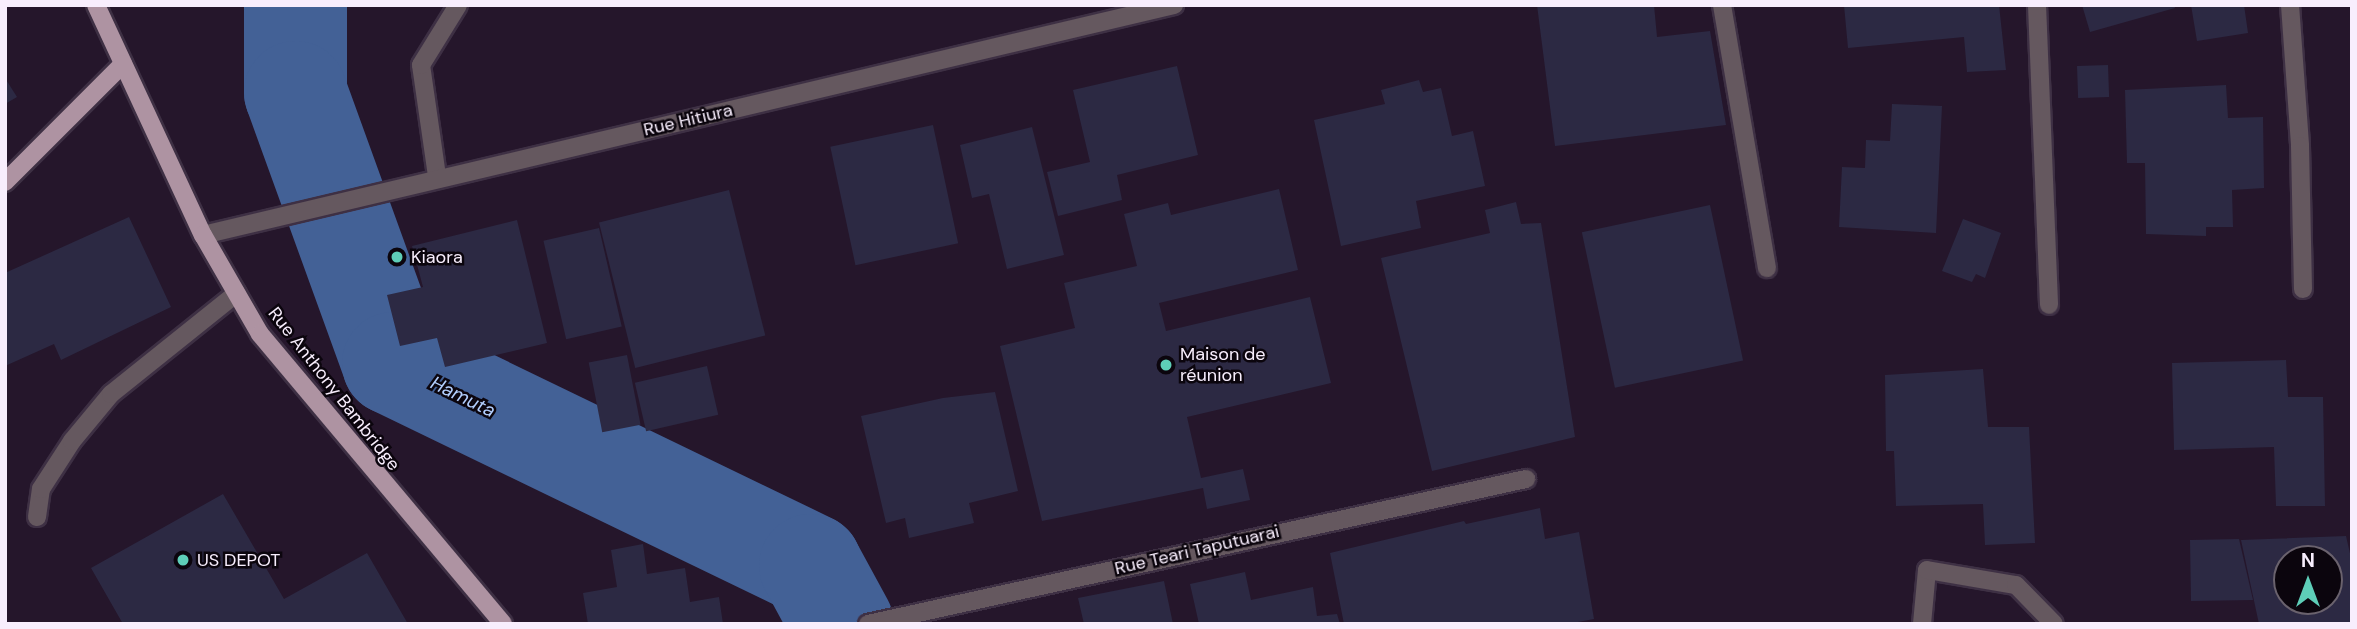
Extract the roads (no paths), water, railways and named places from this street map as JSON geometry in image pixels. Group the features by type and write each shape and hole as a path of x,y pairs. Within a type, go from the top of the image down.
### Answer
{"main road":[{"name":"Rue Anthony Bambridge","path":"96,5 203,234 260,334 334,427 503,624"},
{"path":"5,182 123,64"}],"street":[{"path":"436,176 421,65 458,5"},
{"name":"Rue Hitiura","path":"203,234 436,176 1174,5"},
{"path":"1722,5 1767,268"},
{"path":"2038,5 2049,305"},
{"path":"2290,5 2300,146 2303,289"},
{"path":"37,517 41,489 72,441 111,394 237,293"},
{"name":"Rue Teari Taputuarai","path":"868,624 1526,479"},
{"path":"1923,624 1927,570 2017,585 2054,624"}],"waterway":[{"name":"Hamuta","path":"295,5 295,92 393,363 810,565 842,624"}],"place":[{"name":"Kiaora","path":"397,257"},
{"name":"Maison de réunion","path":"1166,365"},
{"name":"US DEPOT","path":"183,560"}]}
